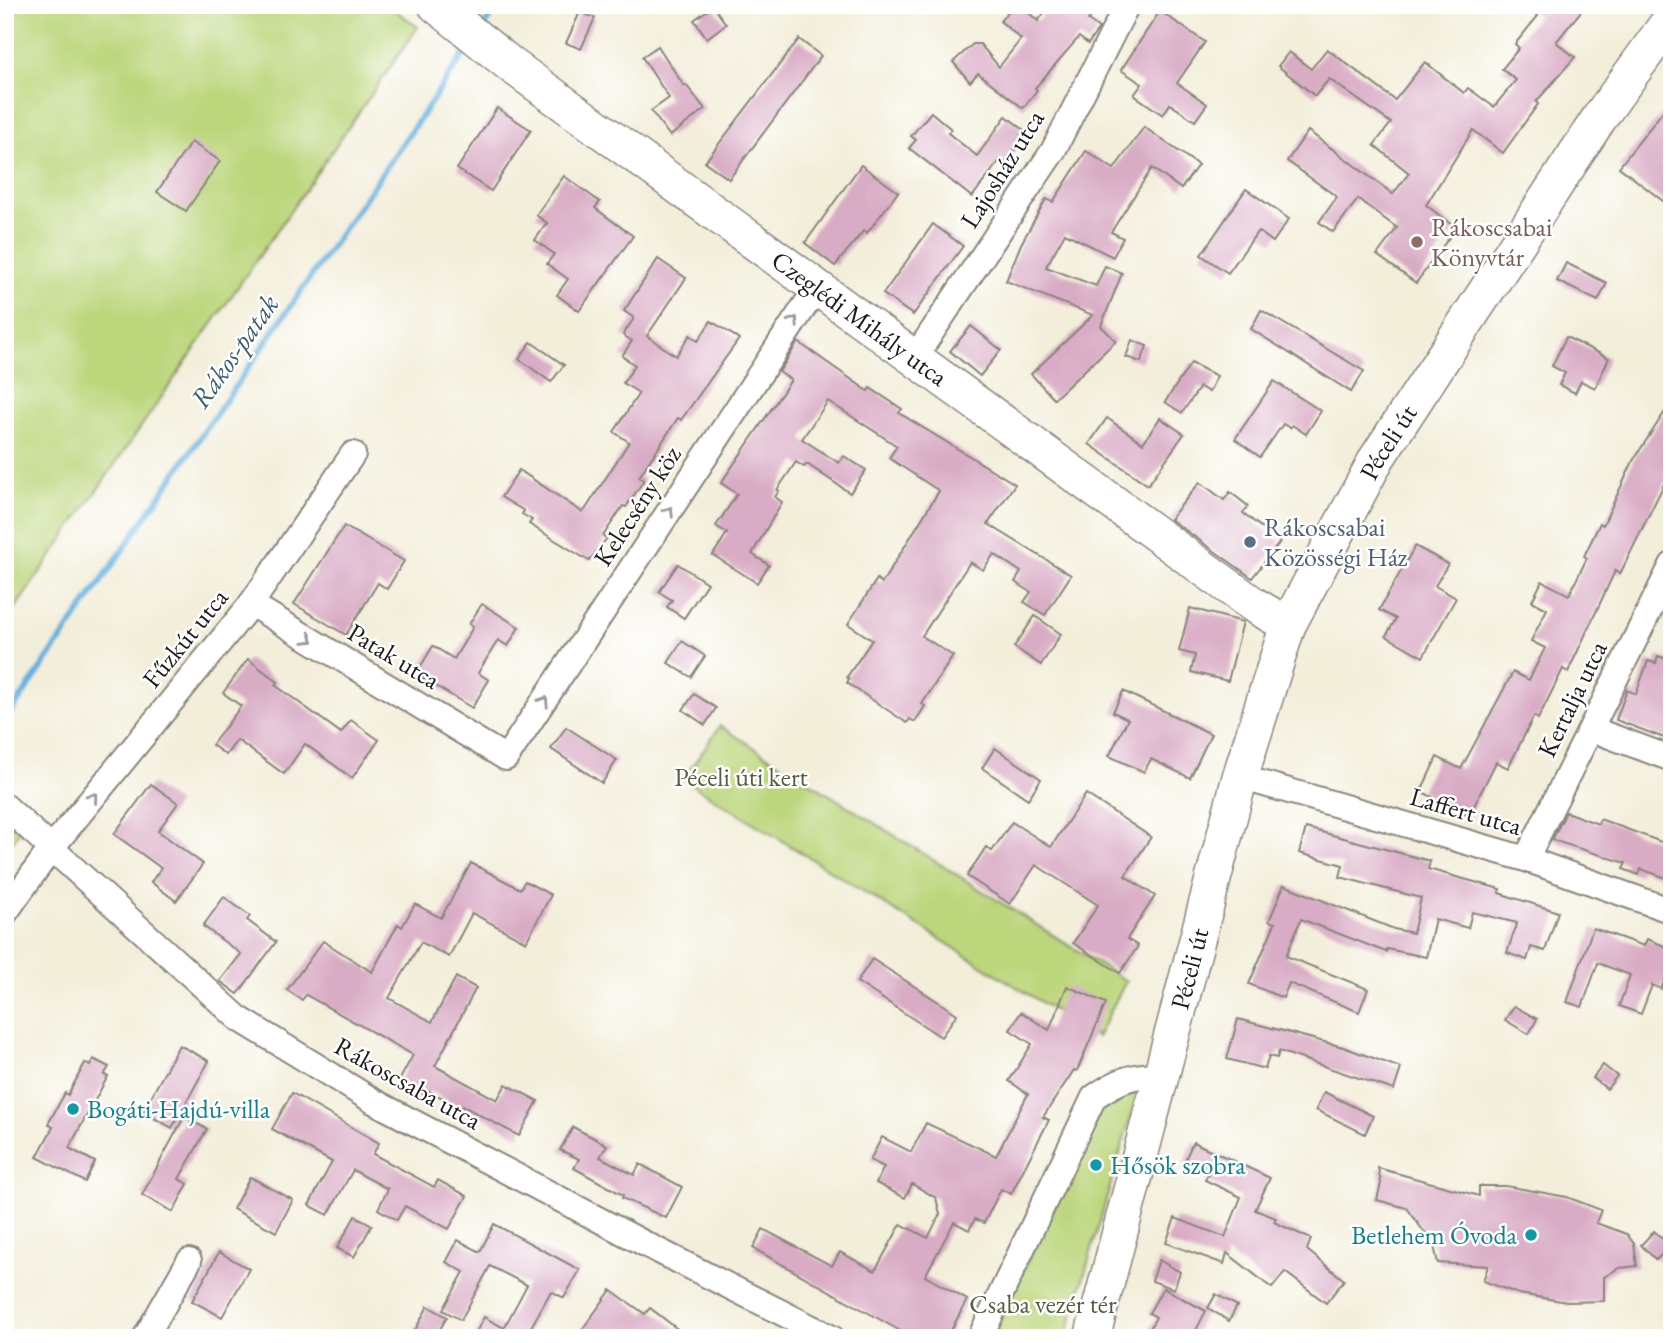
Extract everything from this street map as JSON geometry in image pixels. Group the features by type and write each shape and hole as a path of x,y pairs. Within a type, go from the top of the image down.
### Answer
{"main road":[{"name":"Czeglédi Mihály utca","path":"444,12 502,58 1254,605 1288,625"},
{"name":"Péceli út","path":"1092,1338 1240,777 1288,625 1377,458 1600,117 1672,17"}],"street":[{"name":"Lajosház utca","path":"915,357 1053,151 1127,5"},
{"name":"Kelecsény köz","path":"506,758 817,286"},
{"name":"Fűzkút utca","path":"5,913 50,849 251,604 353,454"},
{"name":"Kertalja utca","path":"1526,859 1672,565"},
{"name":"Patak utca","path":"251,604 506,758"},
{"path":"1591,729 1672,760"},
{"name":"Laffert utca","path":"1240,777 1526,859 1672,911"},
{"name":"Rákoscsaba utca","path":"5,806 238,1018 375,1102 653,1248 832,1338"},
{"path":"980,1338 1094,1097 1115,1082 1141,1074 1162,1076"},
{"path":"145,1338 188,1261"}],"green space":[{"path":"5,5 388,5 418,27 5,623"},
{"name":"Péceli úti kert","path":"720,726 1126,981 1097,1037 683,779"},
{"path":"5,819 20,831 5,853"},
{"name":"Csaba vezér tér","path":"1119,1091 1138,1091 1066,1338 991,1338 1104,1103"}],"building":[{"path":"1013,5 1020,5 1038,21 1050,5 1104,5 1088,20 1099,28 1088,44 1079,37 1035,88 1037,90 1023,108 978,73 970,82 953,62 973,44 980,44 999,67 1021,39 1000,21"},
{"path":"1524,5 1586,5 1556,42 1575,57 1536,102 1538,104 1503,153 1473,130 1426,205 1456,228 1416,283 1377,255 1397,228 1358,199 1333,232 1319,222 1337,197 1287,161 1308,131 1393,194 1409,173 1374,145 1391,123 1329,79 1315,96 1278,66 1289,52 1311,69 1327,49 1395,100 1425,62 1464,93 1468,88 1494,107 1516,80 1502,69 1519,48 1515,44 1538,16"},
{"path":"713,6 726,24 707,38 694,20"},
{"path":"1160,11 1205,42 1177,83 1207,104 1195,121 1170,104 1163,115 1134,95 1142,84 1121,70"},
{"path":"580,12 595,18 581,49 566,43"},
{"path":"799,39 821,56 729,179 705,162"},
{"path":"658,46 684,86 686,85 705,109 670,136 651,111 669,98 642,57"},
{"path":"1672,100 1672,208 1619,167"},
{"path":"497,108 531,130 491,191 457,169"},
{"path":"931,112 951,129 948,133 977,156 1006,116 1028,133 1005,163 1000,160 972,197 909,148 916,140 911,136"},
{"path":"1144,127 1198,165 1181,189 1152,168 1111,232 1123,238 1113,257 1065,233 1046,267 1096,286 1105,266 1122,273 1101,326 1116,341 1054,399 1031,374 1093,315 1006,281 1021,244 1046,199 1053,202 1086,151 1114,169"},
{"path":"191,142 220,161 186,211 157,192"},
{"path":"861,165 898,192 867,233 864,230 835,266 805,243"},
{"path":"564,176 600,202 595,208 633,236 579,311 557,295 568,279 547,264 554,254 535,240 547,223 536,215"},
{"path":"1246,189 1289,219 1273,242 1258,231 1228,273 1201,255"},
{"path":"933,224 963,246 913,315 883,294"},
{"path":"658,259 686,278 647,336 676,356 690,335 698,341 711,321 739,339 681,420 678,418 639,477 644,480 626,507 623,506 603,536 607,538 589,561 529,524 532,520 522,514 524,511 501,497 519,470 582,512 585,510 629,442 614,432 639,393 623,383 635,365 622,356 632,341 623,335 634,318 624,311"},
{"path":"1566,263 1607,283 1598,301 1557,281"},
{"path":"1261,310 1364,371 1351,392 1251,329"},
{"path":"971,326 1001,350 980,376 950,351"},
{"path":"1566,337 1609,358 1595,388 1581,381 1575,393 1559,385 1565,373 1552,366"},
{"path":"1132,340 1147,346 1141,362 1126,357"},
{"path":"531,342 564,365 551,382 519,359"},
{"path":"798,342 868,391 870,388 902,409 899,413 1015,484 988,524 1071,575 1045,615 1024,602 1031,592 1015,582 1021,572 994,554 983,570 970,562 922,636 953,656 922,704 925,706 915,722 910,719 907,723 847,683 847,677 872,640 848,624 877,579 882,583 939,491 889,458 897,446 828,401 802,439 839,463 844,456 866,470 850,493 807,464 804,467 796,462 777,490 779,491 775,497 782,502 752,554 769,565 757,583 713,555 727,533 716,526 737,494 721,483 791,380 779,372"},
{"path":"1191,363 1217,376 1209,392 1200,387 1182,413 1165,402"},
{"path":"1274,381 1321,411 1306,434 1292,425 1290,428 1283,424 1260,457 1235,439"},
{"path":"1672,401 1672,483 1666,480 1620,574 1615,571 1568,672 1563,669 1538,719 1534,716 1508,768 1496,762 1469,816 1460,811 1458,816 1429,802 1432,797 1421,791 1437,757 1461,769 1513,672 1529,680 1545,648 1531,641 1547,609 1532,601 1542,581 1569,595 1600,523 1603,525 1634,459"},
{"path":"1107,418 1143,443 1160,418 1184,434 1148,485 1089,444"},
{"path":"1200,482 1224,500 1230,492 1248,506 1243,513 1280,542 1252,578 1170,519"},
{"path":"344,526 404,561 387,589 378,583 346,635 294,604"},
{"path":"1415,546 1448,564 1435,586 1456,598 1423,657 1386,636 1396,619 1379,610"},
{"path":"678,564 707,583 684,618 667,607 672,600 659,592"},
{"path":"482,604 519,627 508,646 498,640 478,673 489,680 472,708 416,674 433,646 454,659 473,627 469,624"},
{"path":"1190,608 1243,622 1228,681 1191,672 1195,655 1179,651"},
{"path":"1035,616 1061,634 1041,665 1014,647"},
{"path":"682,641 705,656 691,677 668,663"},
{"path":"1658,656 1672,661 1672,741 1616,720 1627,690 1636,694 1648,661 1656,663"},
{"path":"248,659 278,682 275,685 341,733 351,720 379,740 352,778 305,744 284,774 237,740 226,755 212,745 241,706 223,693"},
{"path":"1123,691 1211,734 1190,778 1151,759 1144,772 1109,756 1128,719 1113,712"},
{"path":"694,694 716,708 705,725 683,710"},
{"path":"566,727 617,760 602,783 551,749"},
{"path":"995,748 1041,779 1028,799 982,768"},
{"path":"151,784 178,803 158,831 203,864 176,901 151,882 161,868 114,834"},
{"path":"1086,794 1151,837 1125,876 1155,896 1127,939 1138,946 1120,973 1073,943 1098,905 1036,865 1010,904 967,876 986,847 992,851 1012,822 1051,847"},
{"path":"1566,812 1598,824 1600,819 1672,846 1672,880 1641,869 1639,875 1623,869 1626,863 1552,840"},
{"path":"1306,828 1430,861 1428,869 1500,889 1499,893 1558,912 1545,951 1531,947 1527,960 1507,953 1517,923 1472,912 1468,928 1435,919 1426,957 1387,949 1386,952 1301,919 1286,956 1368,989 1359,1012 1289,983 1283,998 1249,984 1275,923 1269,921 1284,885 1394,929 1413,933 1421,898 1340,877 1343,865 1299,853"},
{"path":"471,863 520,889 525,881 551,895 526,942 472,913 449,957 421,942 389,998 432,1022 456,977 476,988 435,1066 497,1100 506,1084 538,1101 519,1136 463,1106 462,1108 429,1091 426,1096 399,1081 413,1055 306,995 302,1000 287,990 323,941 372,972 398,924 402,927 415,904 441,918"},
{"path":"224,897 250,916 247,920 276,942 238,994 220,981 241,954 203,926"},
{"path":"1593,928 1644,946 1647,939 1672,949 1672,961 1661,989 1652,985 1641,1014 1619,1006 1630,975 1598,963 1582,1007 1567,1002"},
{"path":"872,959 957,1014 941,1037 857,982"},
{"path":"1067,986 1106,1003 1077,1071 1074,1070 1043,1117 1049,1120 1011,1194 1001,1189 984,1223 975,1219 969,1230 954,1222 925,1276 967,1300 947,1338 901,1338 904,1333 753,1248 763,1229 832,1266 840,1252 875,1271 901,1224 928,1238 940,1214 936,1198 912,1184 905,1198 876,1183 884,1167 870,1160 882,1137 911,1152 926,1123 996,1156 1028,1094 1009,1081 1032,1044 1010,1030 1021,1012 1049,1030"},
{"path":"1514,1006 1537,1019 1529,1034 1505,1020"},
{"path":"1238,1019 1343,1047 1401,1068 1394,1090 1279,1051 1277,1058 1269,1056 1265,1069 1227,1059"},
{"path":"179,1045 209,1061 172,1128 143,1112"},
{"name":"Bogáti-Hajdú-villa","path":"93,1059 109,1067 104,1075 108,1076 69,1148 95,1162 85,1182 37,1157 53,1127 48,1124 65,1093 68,1095 85,1063 90,1066"},
{"path":"1603,1065 1617,1076 1607,1089 1593,1078"},
{"path":"1324,1092 1373,1116 1365,1134 1316,1110"},
{"path":"292,1093 379,1143 373,1154 434,1187 438,1180 467,1196 449,1229 405,1206 397,1220 378,1209 388,1189 353,1170 328,1215 309,1205 332,1162 272,1129"},
{"path":"184,1117 207,1129 179,1179 188,1184 173,1212 142,1195"},
{"path":"573,1127 607,1145 600,1157 634,1175 640,1164 682,1187 666,1218 622,1198 623,1195 574,1168 579,1159 560,1150"},
{"path":"1193,1142 1270,1178 1255,1210 1276,1218 1274,1222 1311,1239 1307,1250 1344,1280 1326,1303 1285,1272 1272,1288 1227,1253 1224,1264 1166,1243 1175,1218 1225,1237 1241,1197 1205,1180 1208,1174 1184,1162"},
{"name":"Betlehem Óvoda","path":"1378,1168 1479,1196 1479,1186 1506,1186 1567,1197 1601,1210 1596,1223 1627,1234 1634,1244 1637,1266 1619,1268 1604,1277 1604,1301 1567,1302 1519,1294 1483,1281 1488,1266 1438,1263 1434,1246 1407,1208 1377,1200 1381,1183"},
{"path":"250,1177 293,1200 276,1232 233,1209"},
{"path":"355,1216 372,1225 354,1257 337,1248"},
{"path":"494,1224 580,1270 564,1298 551,1291 525,1338 473,1338 484,1317 504,1328 527,1285 490,1266 461,1320 443,1310 464,1272 446,1262 458,1240 480,1252"},
{"path":"1654,1231 1670,1246 1656,1260 1641,1245"},
{"path":"219,1252 249,1269 222,1317 192,1301"},
{"path":"1159,1260 1180,1272 1174,1289 1152,1281"},
{"path":"1163,1288 1206,1311 1192,1338 1145,1338 1156,1317 1149,1313"},
{"path":"611,1290 645,1314 650,1308 689,1338 576,1338"},
{"path":"1216,1294 1237,1306 1229,1321 1208,1308"},
{"path":"428,1306 447,1317 435,1338 425,1338 414,1332"}],"waterway":[{"name":"Rákos-patak","path":"483,27 498,5"},
{"name":"Rákos-patak","path":"5,721 471,44"}],"place":[{"name":"Rákoscsabai Könyvtár","path":"1417,242"},
{"name":"Rákoscsabai Közösségi Ház","path":"1250,542"},
{"name":"Bogáti-Hajdú-villa","path":"73,1109"},
{"name":"Hősök szobra","path":"1096,1165"},
{"name":"Betlehem Óvoda","path":"1531,1235"}]}
